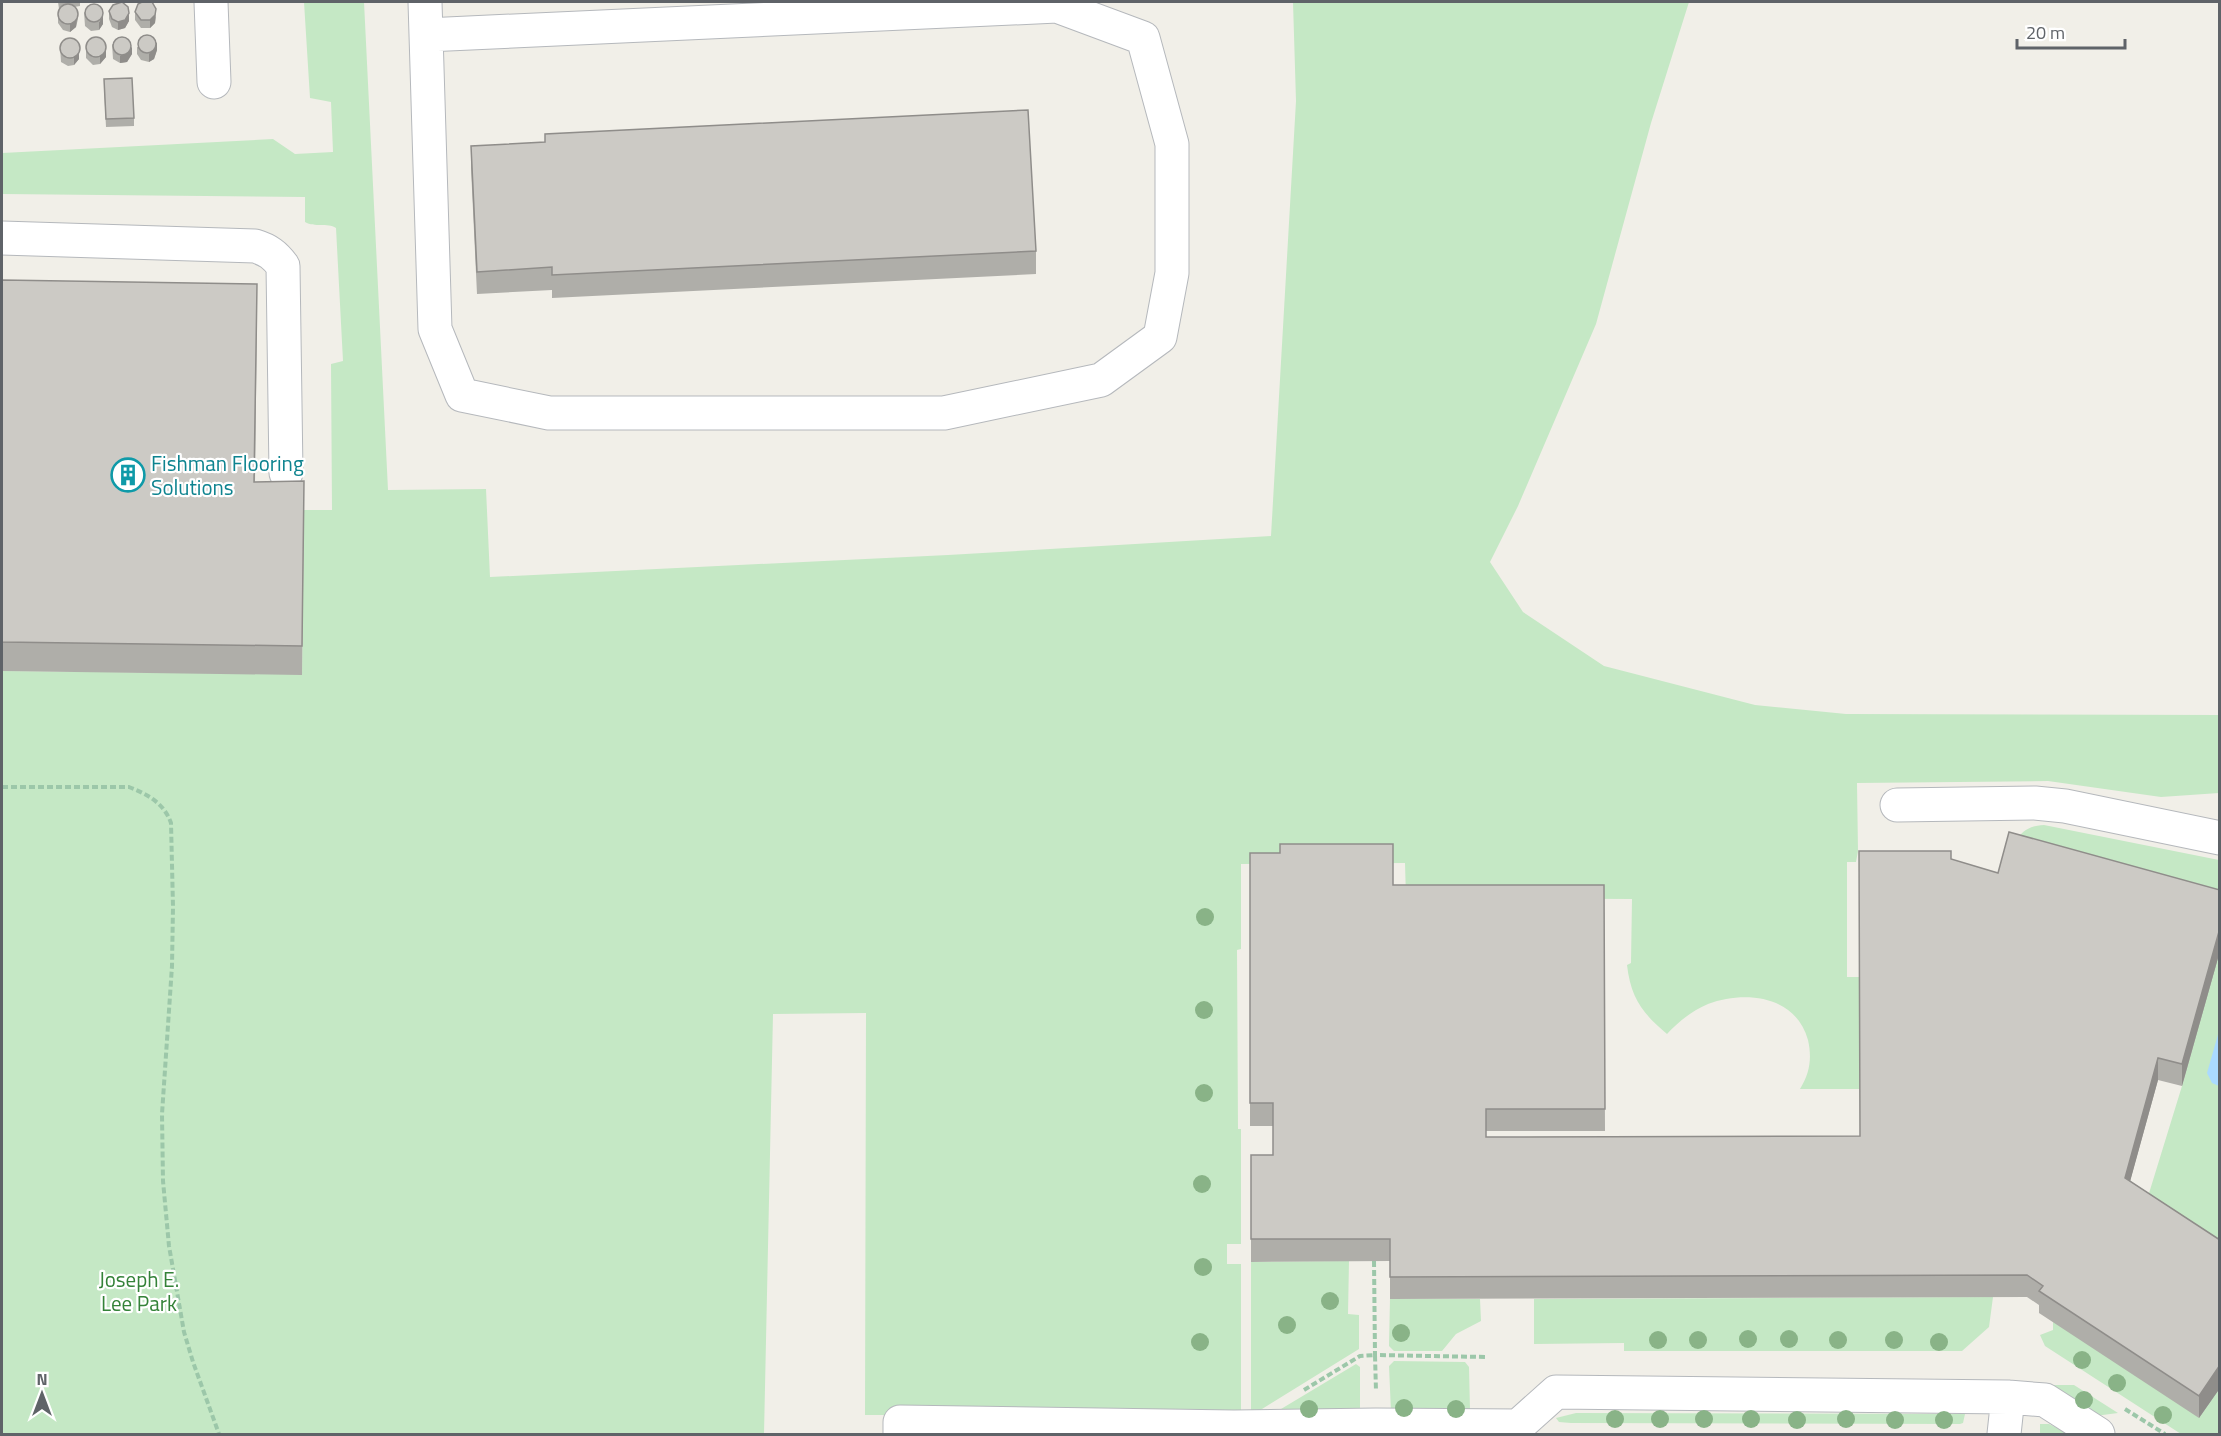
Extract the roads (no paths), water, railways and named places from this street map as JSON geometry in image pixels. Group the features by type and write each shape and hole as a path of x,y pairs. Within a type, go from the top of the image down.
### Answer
{"lane":[{"path":"211,2 214,82"},
{"path":"425,2 426,35 435,329 462,395 549,413 944,413 1101,380 1160,337 1172,273 1172,144 1143,38 1057,6 426,35"},
{"path":"2,238 255,246 276,256 283,266 286,473"},
{"path":"1897,805 2035,803 2065,806 2220,838"},
{"path":"900,1434 900,1422 1234,1427 1365,1425 1517,1430 1556,1392 2008,1397 2045,1400 2098,1434"},
{"path":"2004,1434 2008,1397"}],"water":[{"path":"2219,1031 2219,1086 2212,1083 2207,1073"}],"place":[{"name":"Fishman Flooring Solutions","path":"128,475"}],"park label":[{"name":"Joseph E. Lee Park","path":"139,1291"}]}
